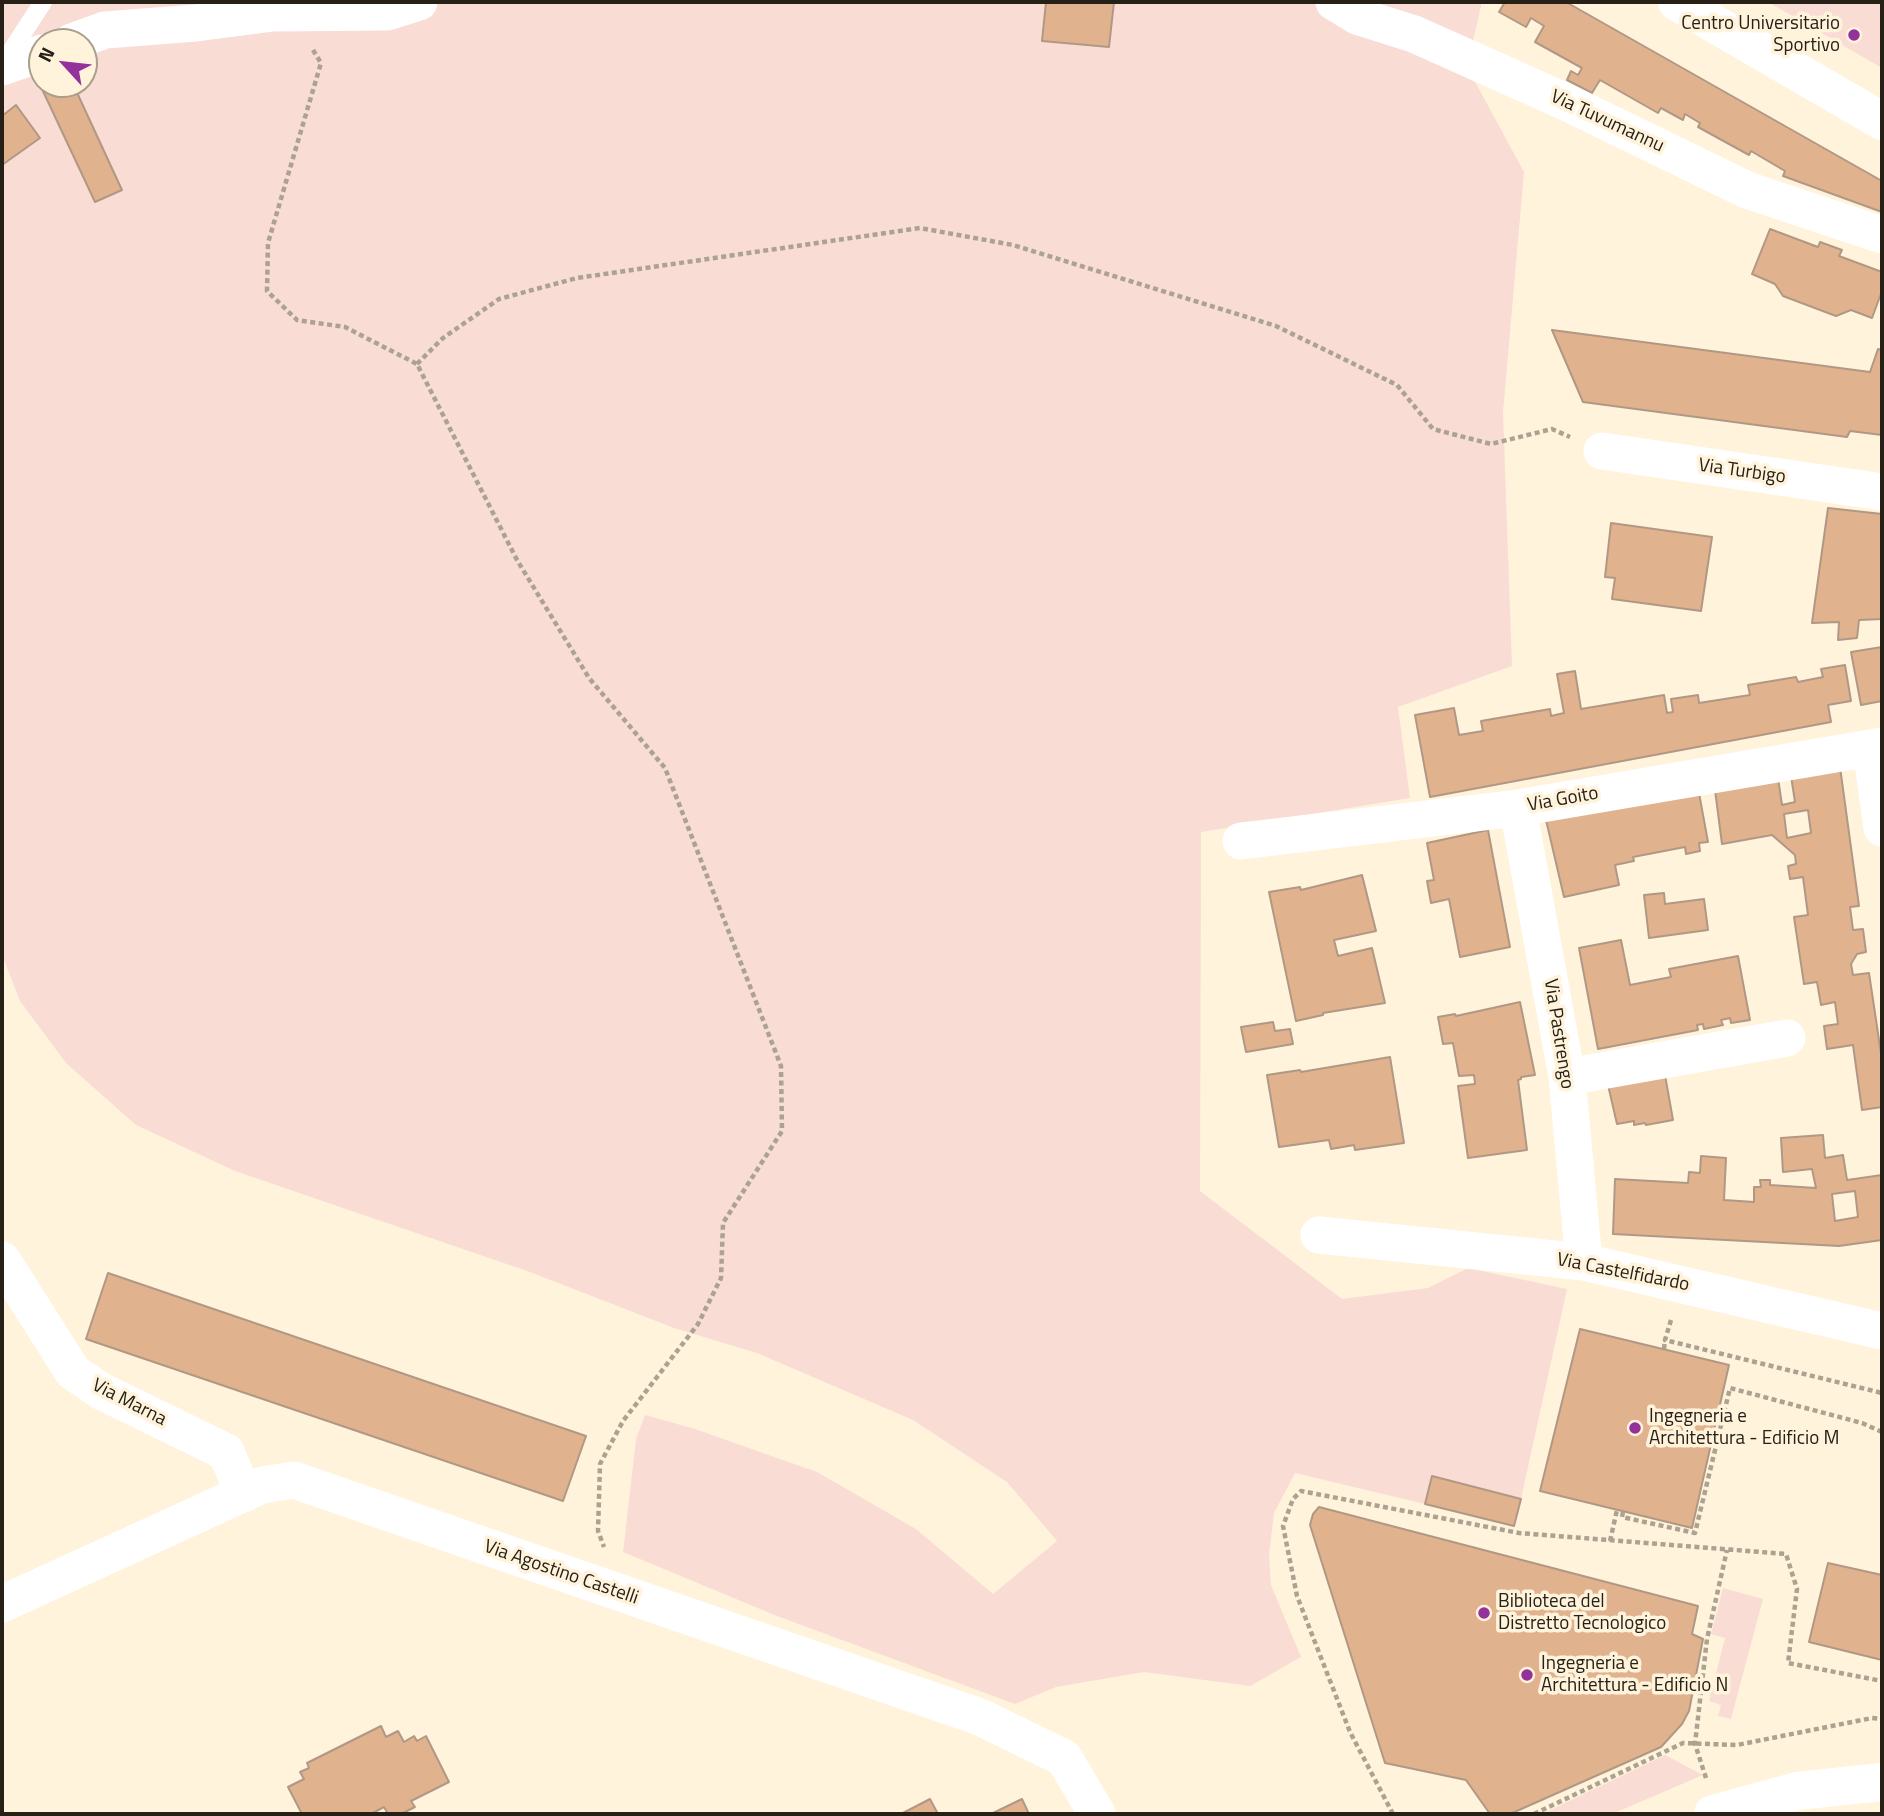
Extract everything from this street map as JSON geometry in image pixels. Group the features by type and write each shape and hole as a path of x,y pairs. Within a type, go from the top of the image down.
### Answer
{"street":[{"path":"98,33 289,13 387,12 419,2"},
{"name":"Via Tuvumannu","path":"1334,2 1357,16 1414,34 1566,102 1747,190 1882,235"},
{"path":"1676,2 1882,121"},
{"path":"2,66 28,58"},
{"name":"Via Turbigo","path":"1602,451 1882,492"},
{"path":"1877,747 1882,828"},
{"name":"Via Goito","path":"1241,841 1518,808 1877,747"},
{"name":"Via Pastrengo","path":"1518,808 1567,1077 1584,1262"},
{"path":"1567,1077 1787,1038"},
{"name":"Via Castelfidardo","path":"1319,1235 1584,1262 1882,1331"},
{"name":"Via Marna","path":"2,1261 73,1372 101,1391 226,1452 244,1494"},
{"name":"Via Agostino Castelli","path":"2,1604 262,1485 294,1480 980,1717 1064,1758 1097,1814"},
{"path":"1716,1813 1797,1791 1882,1782"}],"lane":[{"path":"2,66 43,2"}],"path":[{"path":"289,13 321,63 268,243 267,291 298,320 345,327 417,364 517,560 589,678 665,768 781,1066 782,1131 723,1223 721,1278 698,1324 623,1421 600,1464 598,1531 618,1592"},
{"path":"417,364 443,338 499,299 577,278 920,228 1013,245 1276,326 1397,385 1433,429 1491,444 1552,429 1602,451"},
{"path":"1664,1349 1672,1314"},
{"path":"1665,1340 1882,1394"},
{"path":"1610,1541 1620,1511 1622,1517 1695,1533 1730,1388 1861,1423 1882,1432"},
{"path":"1393,1814 1350,1732 1297,1596 1283,1526 1293,1499 1301,1491 1519,1533 1786,1554 1797,1589 1788,1663 1882,1681"},
{"path":"1716,1813 1695,1744 1707,1639 1727,1550"},
{"path":"1534,1814 1682,1743 1737,1745 1872,1718 1882,1719"}],"shaded area":[{"path":"2,2 1482,2 1467,67 1524,172 1503,412 1512,666 1398,707 1410,798 1201,832 1200,1191 1342,1299 1428,1288 1468,1268 1567,1289 1521,1499 1433,1476 1425,1504 1295,1473 1274,1513 1269,1555 1271,1585 1301,1657 1250,1686 1144,1672 1056,1687 1015,1704 777,1616 623,1552 636,1439 645,1415 695,1429 817,1472 916,1529 993,1594 1057,1541 1007,1482 913,1420 757,1353 674,1328 530,1272 235,1171 136,1125 66,1063 20,1001 2,955"},
{"name":"Centro Universitario Sportivo","path":"1768,2 1882,2 1882,68"},
{"path":"1723,1588 1763,1599 1731,1719 1718,1716 1721,1705 1709,1701 1725,1638 1711,1634"},
{"path":"1665,1755 1703,1775 1612,1814 1542,1814"}],"building":[{"path":"1046,2 1114,2 1109,47 1042,41"},
{"path":"1505,2 1566,2 1882,181 1882,212 1783,176 1785,171 1751,151 1749,155 1698,127 1700,123 1685,114 1683,120 1661,108 1658,113 1600,80 1592,93 1567,80 1571,71 1578,75 1582,68 1535,42 1544,26 1531,18 1526,27 1499,12"},
{"path":"46,98 79,98 122,190 95,202"},
{"path":"16,105 40,138 2,165 2,116"},
{"path":"1770,229 1818,247 1820,242 1842,250 1839,256 1882,272 1882,291 1872,318 1851,310 1836,316 1783,296 1775,284 1752,274"},
{"path":"1552,330 1870,372 1878,349 1882,350 1882,435 1850,431 1847,437 1583,402"},
{"path":"1828,508 1882,514 1882,619 1859,620 1857,638 1838,640 1839,622 1812,623"},
{"path":"1611,523 1712,537 1701,611 1612,599 1615,578 1605,577"},
{"path":"1882,647 1882,701 1861,705 1851,652"},
{"path":"1845,665 1851,701 1828,705 1831,722 1430,797 1415,715 1454,708 1459,735 1483,731 1481,721 1550,709 1551,716 1564,713 1557,674 1575,671 1581,709 1664,695 1667,713 1673,712 1671,699 1698,695 1699,703 1750,695 1748,685 1796,677 1798,682 1823,677 1821,669"},
{"path":"1840,767 1859,906 1850,907 1853,930 1863,929 1866,952 1857,954 1851,964 1853,975 1869,973 1882,1060 1882,1107 1862,1110 1853,1045 1827,1049 1824,1026 1838,1024 1835,1002 1821,1005 1817,982 1804,984 1794,917 1808,915 1803,877 1790,879 1788,866 1796,864 1795,855 1772,835 1722,844 1715,790 1778,778 1782,805 1795,802 1791,776","holes":["1808,810 1811,833 1787,838 1784,814"]},
{"path":"1699,793 1708,842 1699,843 1700,851 1686,854 1685,847 1633,857 1634,861 1615,865 1619,885 1564,897 1546,820"},
{"path":"1488,830 1510,947 1460,957 1449,899 1431,903 1427,881 1434,880 1427,843"},
{"path":"1362,875 1376,931 1334,940 1338,956 1372,948 1385,1003 1323,1013 1296,1021 1269,892 1300,887 1301,890"},
{"path":"1664,893 1665,904 1704,899 1708,930 1649,938 1644,895"},
{"path":"1621,940 1630,985 1671,977 1669,969 1738,956 1750,1020 1731,1023 1730,1018 1721,1020 1723,1025 1704,1029 1703,1024 1697,1025 1698,1030 1598,1049 1579,948"},
{"path":"1520,1002 1535,1075 1518,1080 1527,1150 1468,1158 1458,1086 1475,1084 1474,1075 1459,1076 1453,1043 1443,1044 1438,1017 1456,1016"},
{"path":"1273,1022 1275,1031 1290,1029 1293,1044 1246,1052 1241,1027"},
{"path":"1390,1057 1404,1143 1355,1150 1354,1145 1331,1149 1329,1140 1279,1147 1267,1075"},
{"path":"1665,1075 1673,1120 1646,1125 1634,1125 1634,1121 1617,1124 1608,1085"},
{"path":"1823,1135 1825,1158 1843,1155 1847,1180 1882,1175 1882,1240 1839,1246 1613,1234 1615,1179 1688,1183 1689,1172 1700,1173 1701,1156 1726,1158 1724,1200 1754,1202 1754,1187 1761,1187 1760,1180 1770,1180 1770,1185 1816,1188 1812,1169 1783,1172 1781,1138","holes":["1855,1191 1858,1217 1835,1221 1832,1194"]},
{"path":"108,1273 586,1436 563,1501 86,1339"},
{"name":"Ingegneria e Architettura - Edificio M","path":"1580,1329 1729,1365 1692,1528 1540,1491"},
{"path":"1432,1476 1521,1499 1514,1526 1425,1504"},
{"name":"Ingegneria e Architettura - Edificio N","path":"1319,1507 1698,1606 1692,1634 1703,1639 1689,1711 1682,1724 1661,1747 1510,1814 1490,1814 1466,1780 1385,1763 1310,1525 1313,1514"},
{"path":"1828,1563 1882,1575 1882,1660 1809,1642"},
{"path":"381,1726 386,1737 398,1731 404,1742 414,1736 417,1741 426,1736 449,1782 411,1801 415,1807 401,1814 388,1814 384,1807 371,1814 302,1814 288,1787 304,1779 300,1772 309,1768 307,1763"},
{"path":"930,1799 938,1814 901,1814"},
{"path":"1022,1799 1029,1814 991,1814"}],"place":[{"name":"Centro Universitario Sportivo","path":"1854,35"},
{"name":"Ingegneria e Architettura - Edificio M","path":"1635,1428"},
{"name":"Biblioteca del Distretto Tecnologico","path":"1484,1613"},
{"name":"Ingegneria e Architettura - Edificio N","path":"1527,1675"}]}
